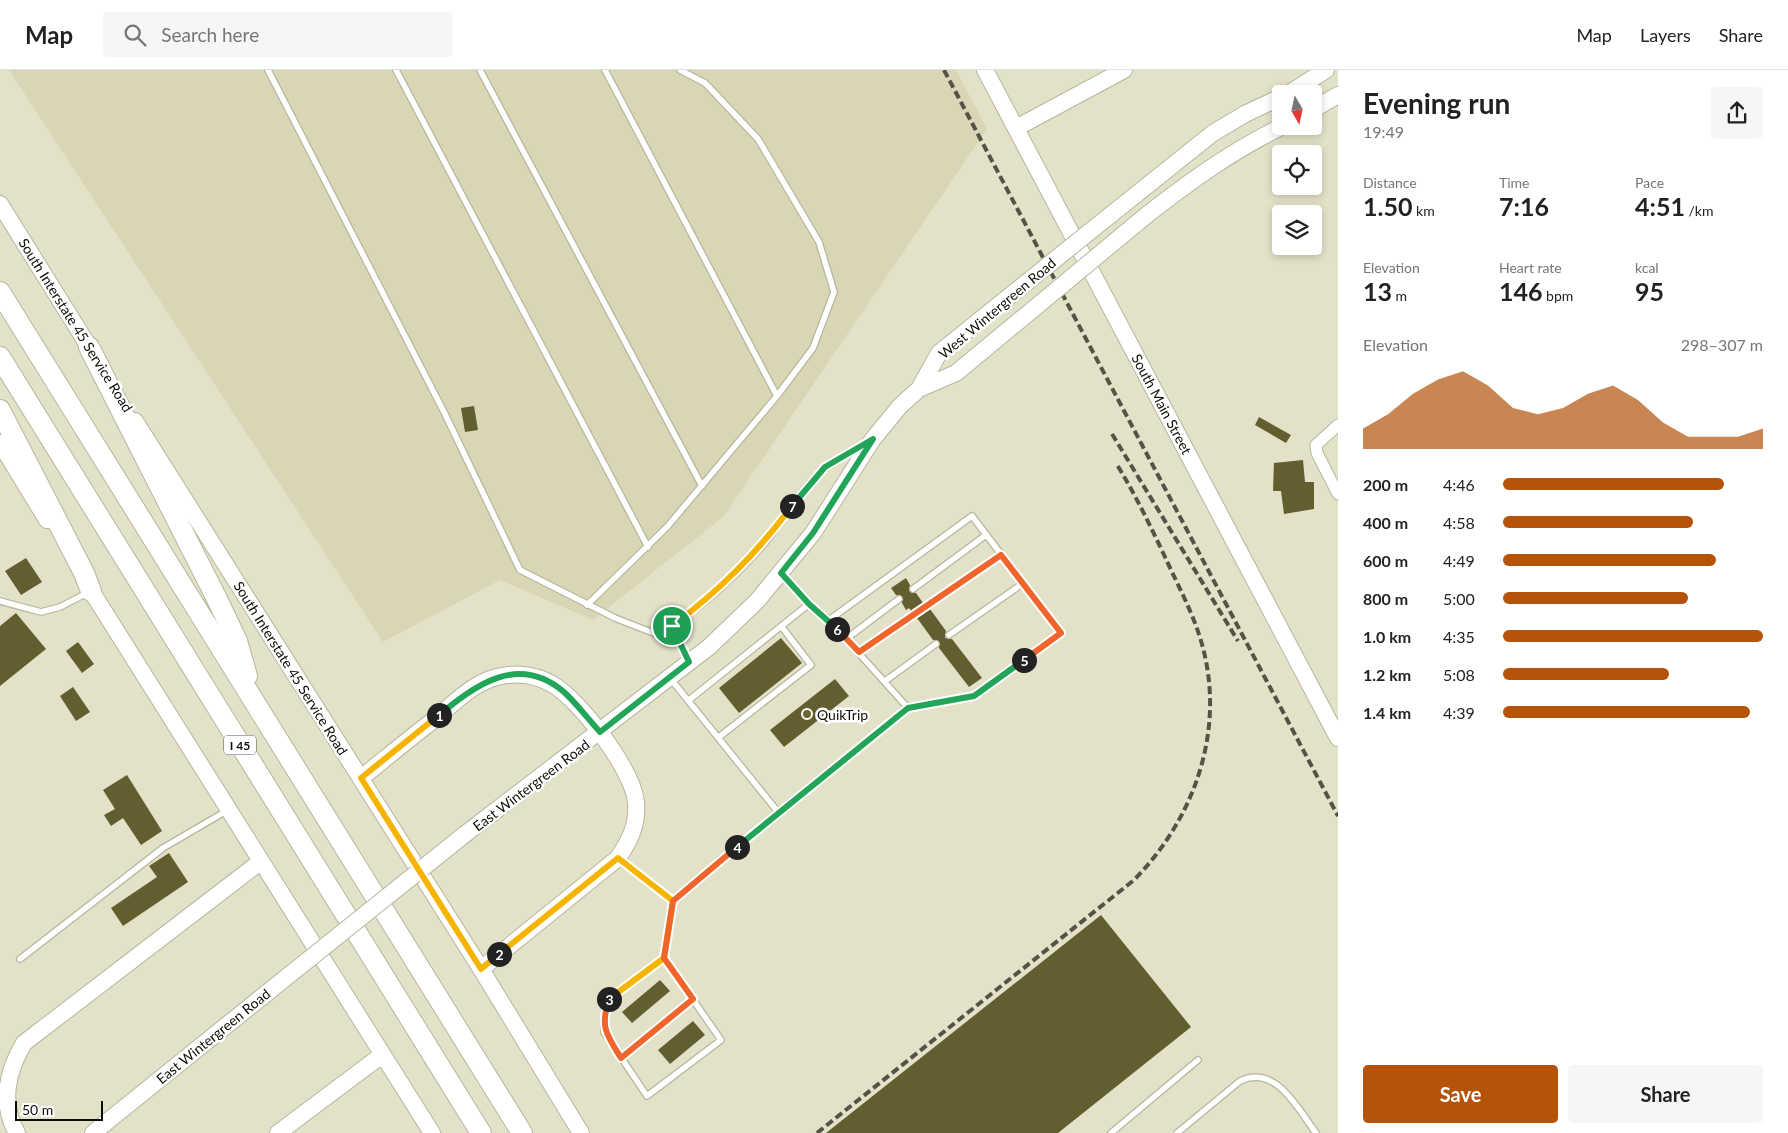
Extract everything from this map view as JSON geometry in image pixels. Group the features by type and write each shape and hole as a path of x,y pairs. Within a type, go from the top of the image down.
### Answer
{"highway":[{"name":"I 45","path":"0,292 522,1133"},
{"path":"89,347 237,641 254,701"},
{"name":"I 45","path":"0,357 481,1133"},
{"path":"0,410 84,573 91,591"}],"main road":[{"name":"South Main Street","path":"986,70 1338,738"},
{"path":"1016,128 1124,70"},
{"path":"1302,85 1326,70"},
{"path":"1322,104 1338,94"},
{"name":"West Wintergreen Road","path":"919,389 939,353 1213,133 1245,114 1272,101"},
{"name":"West Wintergreen Road","path":"919,389 956,373 1148,214 1197,176 1241,147 1272,132"},
{"name":"South Interstate 45 Service Road","path":"0,204 481,969 581,1133"},
{"name":"East Wintergreen Road","path":"93,1133 464,835 709,647 757,601 781,573 813,533 873,439 900,406 919,389"},
{"path":"0,443 260,862 432,1133"},
{"path":"361,778 467,692 487,680 521,675 537,678 553,685 571,698 600,732 621,764 632,785 636,801 635,830 618,858 481,969"},
{"path":"17,1133 9,1123 5,1110 5,1090 11,1066 24,1042 260,862"},
{"path":"278,1133 382,1055"}],"street":[{"path":"1338,425 1316,445 1317,453 1338,494"}],"lane":[{"path":"268,70 444,412 520,570 588,605 656,634 672,626 722,585 764,543 794,503 825,467 873,439"},
{"path":"396,70 648,547"},
{"path":"480,70 702,486"},
{"path":"605,70 777,396"},
{"path":"588,605 667,528 777,396 813,348 834,292 819,242 758,139 705,83 680,70"},
{"path":"664,958 610,998 604,1013 604,1032 647,1096 721,1040 664,958 673,901 778,812 908,708 974,696 1061,633 972,516 829,620"},
{"path":"913,589 986,535"},
{"path":"859,652 1001,555"},
{"path":"781,573 809,604 829,620 908,708"},
{"path":"949,635 1022,584"},
{"path":"0,601 41,612 60,607 91,591"},
{"path":"846,639 899,599"},
{"path":"689,700 809,604"},
{"path":"672,626 689,662"},
{"path":"719,737 811,665 781,626"},
{"path":"885,681 936,644"},
{"path":"669,676 778,812"},
{"path":"20,959 163,848 228,810"},
{"path":"618,858 673,901"},
{"path":"621,1058 693,999"},
{"path":"1111,1133 1198,1060"},
{"path":"1177,1133 1240,1082 1249,1077 1271,1080 1281,1089 1316,1133"}],"shaded area":[{"path":"9,70 956,70 987,129 723,517 593,620 500,580 383,642"}],"building":[{"path":"474,406 478,430 465,432 461,408"},
{"path":"1259,417 1291,435 1286,443 1255,425"},
{"path":"1303,460 1305,482 1314,482 1314,509 1284,514 1281,491 1273,491 1274,463"},
{"path":"26,558 42,582 21,595 5,571"},
{"path":"906,578 910,585 909,591 916,593 923,603 911,611 909,608 906,610 902,603 902,596 896,595 891,588"},
{"path":"930,609 946,631 945,638 952,639 982,678 969,687 939,648 939,641 933,640 917,618"},
{"path":"16,613 46,649 0,686 0,626"},
{"path":"781,638 802,663 739,713 719,688"},
{"path":"78,642 94,664 82,673 66,651"},
{"path":"835,679 849,696 784,747 770,730"},
{"path":"73,687 90,712 76,721 60,696"},
{"path":"127,775 162,831 141,845 123,818 111,826 104,815 115,809 103,790"},
{"path":"169,853 188,882 123,926 111,908 157,877 149,866"},
{"path":"1101,915 1191,1027 1058,1133 826,1133"},
{"path":"660,980 670,991 632,1023 622,1012"},
{"path":"693,1021 705,1035 670,1064 658,1050"}],"railway":[{"path":"944,70 1338,816"},
{"path":"1112,434 1238,641"},
{"path":"817,1133 1134,880 1173,831 1187,803 1199,775 1206,745 1210,714 1209,683 1204,652 1192,615 1142,510 1116,463"}],"place":[{"name":"QuikTrip","path":"807,714"}],"route":[{"path":"672,626 689,662 600,732 571,698 553,685 532,676 509,675 498,677 487,680 467,692 361,778 481,969 618,858 673,901 664,958 610,998 604,1013 604,1032 621,1058 693,999 664,958 673,901 778,812 908,708 974,696 1061,633 1001,555 859,652 829,620 809,604 781,573 813,533 873,439 825,467 794,503 764,543 735,573 696,608 672,626"}]}
